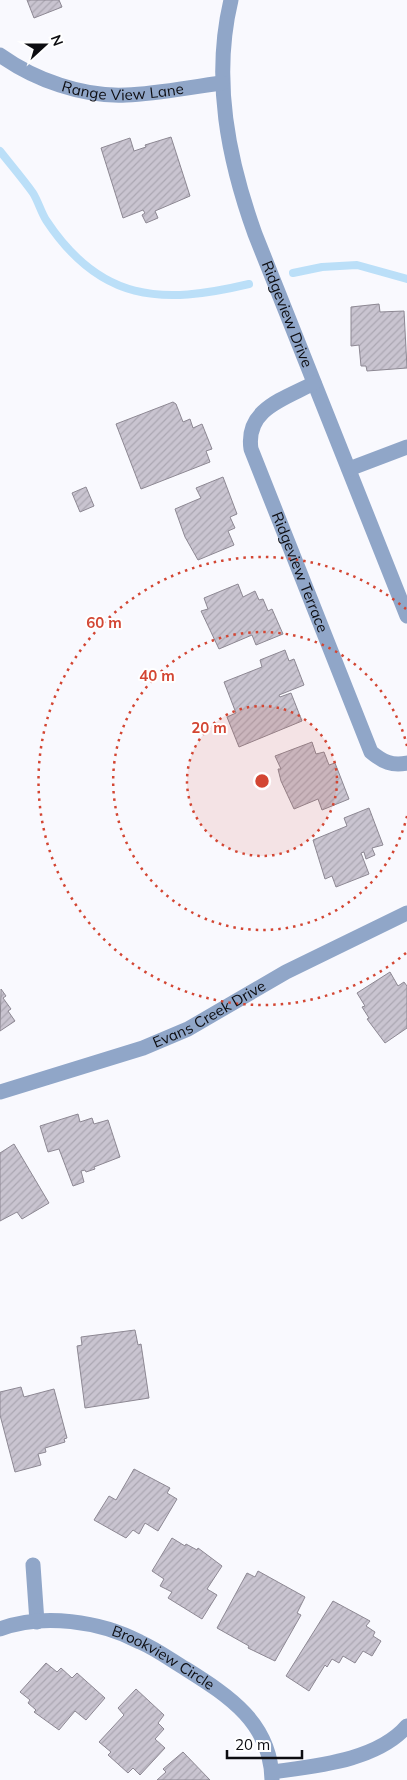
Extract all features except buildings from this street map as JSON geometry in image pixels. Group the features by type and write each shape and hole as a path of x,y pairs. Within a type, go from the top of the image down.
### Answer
{"street":[{"name":"Ridgeview Drive","path":"231,0 222,83 228,138 244,204 407,616"},
{"name":"Range View Lane","path":"0,55 14,65 50,82 88,92 126,96 222,83"},
{"name":"Ridgeview Terrace","path":"314,383 262,412 253,422 249,435 252,449 371,752 388,763 395,765 407,763"},
{"path":"349,469 407,447"},
{"name":"Evans Creek Drive","path":"0,1092 142,1048 188,1029 294,968 407,913"},
{"path":"33,1565 37,1622"},
{"name":"Brookview Circle","path":"0,1629 37,1622 72,1622 106,1628 140,1641 220,1690 238,1704 254,1723 265,1746 272,1776"},
{"path":"272,1776 334,1763 352,1757 401,1733 407,1726"}],"waterway":[{"path":"0,151 33,193 46,220 67,247 88,268 111,282 135,291 160,295 217,291 249,284"},
{"path":"293,273 322,267 357,265 407,279"}]}
